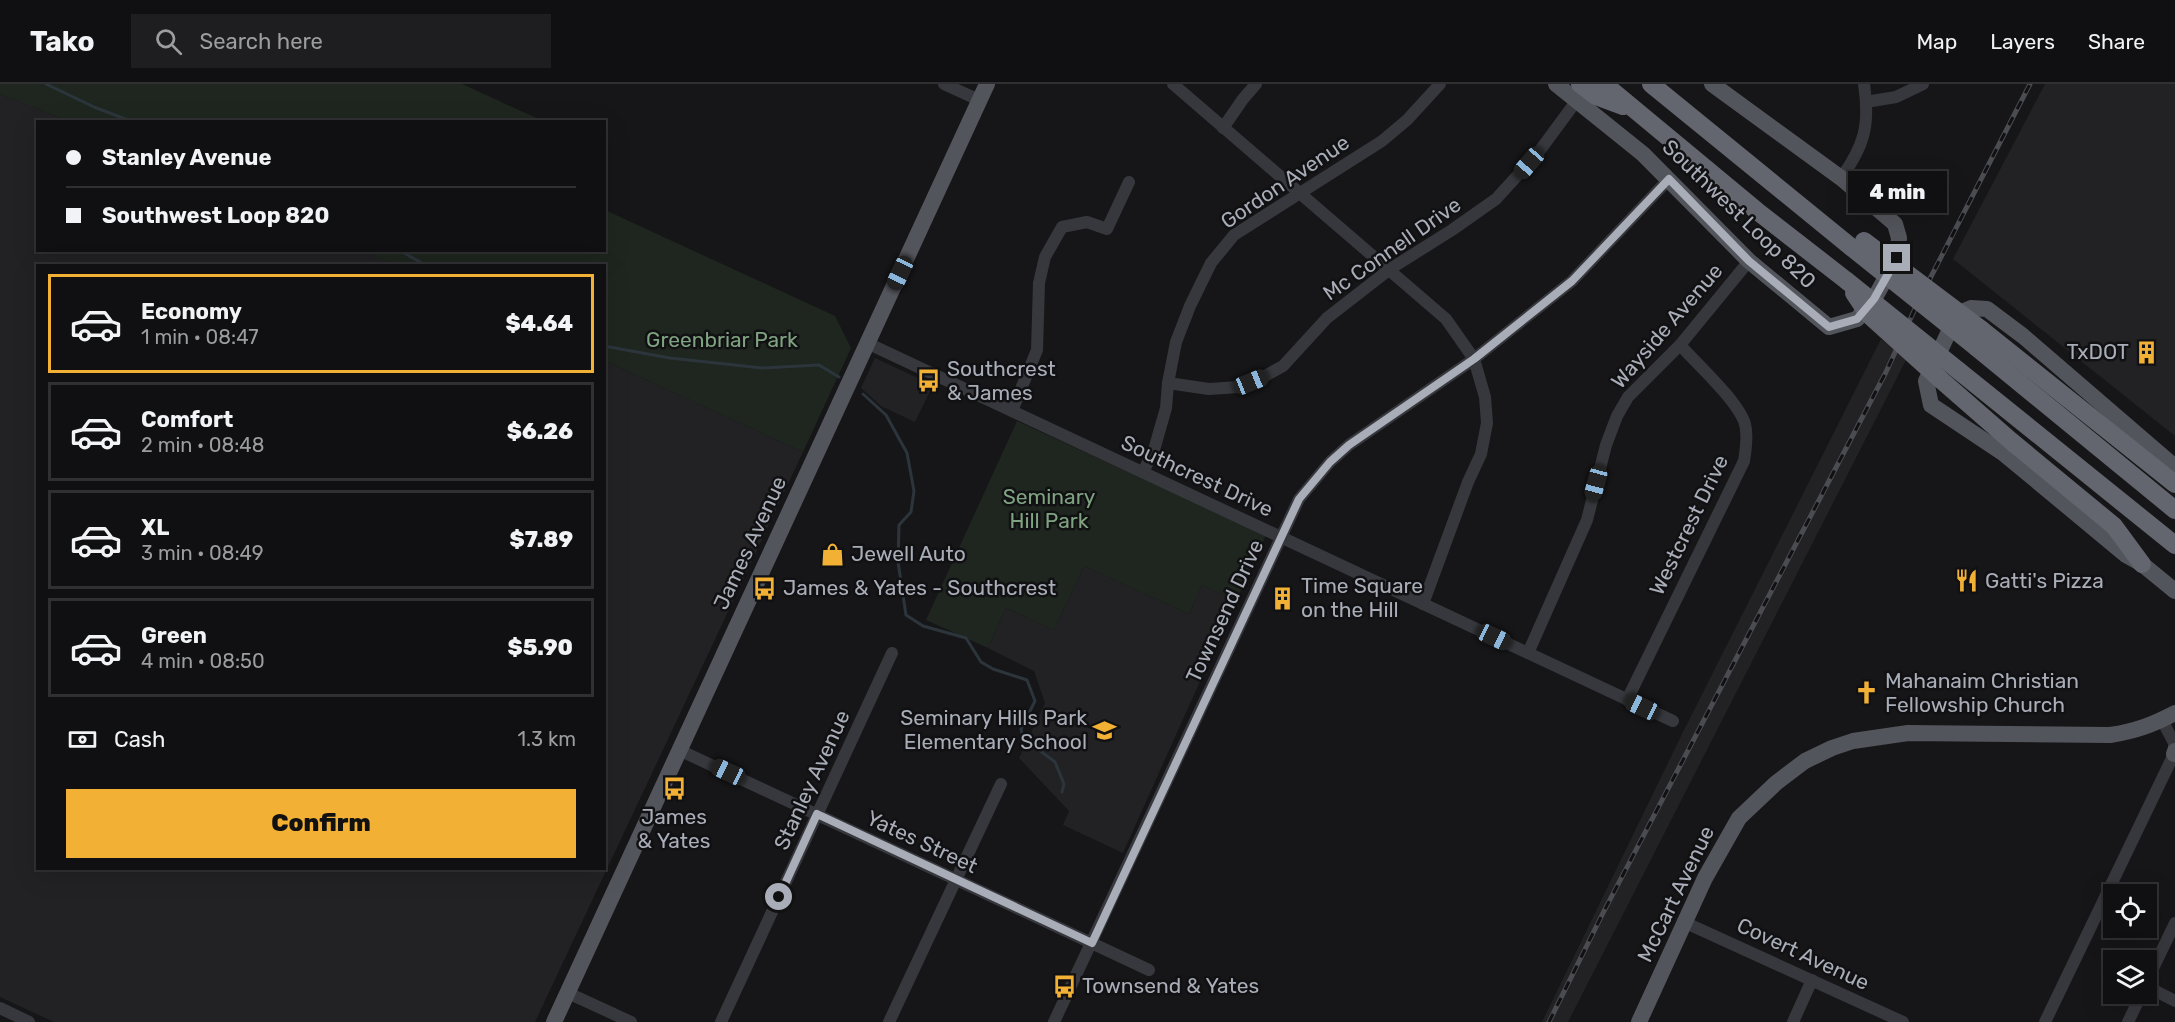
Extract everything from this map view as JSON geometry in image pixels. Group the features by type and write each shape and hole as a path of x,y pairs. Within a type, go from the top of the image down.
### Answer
{"highway":[{"path":"1604,84 1757,211 2175,545"},
{"path":"1652,84 1826,225 1858,244 1982,330 2175,484"},
{"path":"1671,84 1678,91 1686,111"},
{"path":"1579,92 1640,112"},
{"path":"1858,244 1976,348 2175,510"},
{"path":"1847,281 1868,314 2011,441 2114,526 2142,564"}],"main road":[{"name":"James Avenue","path":"554,1022 987,84"},
{"name":"Southwest Loop 820","path":"1556,84 1579,92 1749,261 1829,327 1857,319 1874,299 1897,258 1899,238 1892,220 1841,178 1712,84"},
{"path":"2175,466 2023,336 1987,309 1971,308 1956,314 1926,381 1931,405 2003,453 2126,555 2142,564 2175,591"},
{"name":"McCart Avenue","path":"1640,1022 1716,856 1739,818 1776,783 1805,761 1832,748 1870,737 1908,733 2110,735 2135,731 2168,716"}],"street":[{"path":"944,84 979,100"},
{"path":"1173,84 1446,319 1474,359 1485,397 1487,423 1481,454 1468,482 1423,604"},
{"path":"1223,128 1242,99 1256,84"},
{"name":"Gordon Avenue","path":"1143,472 1154,450 1166,408 1176,342 1211,263 1234,235 1382,141 1407,120 1440,84"},
{"path":"1841,178 1854,160 1863,139 1866,102 1864,84"},
{"path":"1866,102 1896,97 1923,84"},
{"name":"Mc Connell Drive","path":"1168,383 1209,389 1239,387 1282,366 1328,318 1390,269 1496,199 1538,153 1579,92"},
{"name":"Townsend Drive","path":"1054,1022 1299,499 1330,462 1349,445 1474,359 1572,281 1669,179"},
{"path":"1012,411 1036,350 1039,283 1045,257 1062,227 1087,222 1107,229 1129,182"},
{"name":"Wayside Avenue","path":"1528,653 1587,520 1606,445 1617,416 1628,397 1680,345 1749,261"},
{"name":"Southcrest Drive","path":"867,343 1674,721"},
{"name":"Westcrest Drive","path":"1627,700 1744,461 1747,440 1745,424 1737,408 1680,345"},
{"name":"Stanley Avenue","path":"721,1022 892,653"},
{"path":"2045,1022 2174,752 2168,716"},
{"name":"Yates Street","path":"679,750 1149,970"},
{"path":"889,1022 1001,784"},
{"name":"Covert Avenue","path":"1686,922 1903,1022"},
{"path":"2157,961 2175,923"},
{"path":"1793,1022 1812,981"},
{"path":"2157,990 2175,1001"},
{"path":"567,993 630,1022"},
{"path":"2128,1022 2137,1004"},
{"path":"0,1008 29,1022"}],"shaded area":[{"path":"2045,84 2175,84 2175,436 1953,259"},
{"path":"0,94 65,120 36,120 36,252 368,252 395,264 36,264 36,870 606,870 606,361 803,452 535,1022 54,1022 0,997"},
{"path":"1881,339 1907,358 1568,1022 1542,1022 1682,734"},
{"path":"875,358 933,385 915,422 881,406 861,388"},
{"name":"Seminary Hills Park Elementary School","path":"1084,566 1189,614 1202,585 1236,601 1123,853 1063,825 1069,811 1019,758 1045,703 1034,671 988,648 1006,608 1054,630"}],"green space":[{"path":"0,84 462,84 541,120 65,120 0,94"},
{"name":"Greenbriar Park","path":"606,210 835,316 851,348 803,452 606,361 606,264 395,264 366,252 606,252"},
{"name":"Seminary Hill Park","path":"1017,421 1266,535 1236,601 1202,585 1189,614 1084,566 1054,630 1006,608 988,648 926,620"}],"waterway":[{"path":"46,84 128,120"},
{"path":"402,252 424,264"},
{"path":"606,346 670,358 762,368 819,365 839,377"},
{"path":"863,394 886,415 907,453 914,491 911,512 899,525 898,562 906,615 923,626 966,638 981,662 993,669 1027,680 1035,701 1021,729 1023,738 1055,762 1064,784 1062,792"}],"railway":[{"path":"1549,1022 1603,913 1886,372 1919,300 2030,84"}],"place":[{"name":"TxDOT","path":"2147,352"},
{"name":"Southcrest & James","path":"929,381"},
{"name":"Jewell Auto","path":"833,554"},
{"name":"Gatti's Pizza","path":"1967,581"},
{"name":"James & Yates - Southcrest","path":"765,588"},
{"name":"Time Square on the Hill","path":"1283,598"},
{"name":"Mahanaim Christian Fellowship Church","path":"1867,693"},
{"name":"Seminary Hills Park Elementary School","path":"1105,730"},
{"name":"James & Yates","path":"674,789"},
{"name":"Townsend & Yates","path":"1064,986"}],"route":[{"path":"779,897 817,814 1092,943 1299,499 1330,462 1349,445 1474,359 1572,281 1669,179 1749,261 1792,299 1829,327 1857,319 1874,299 1897,258"}]}
